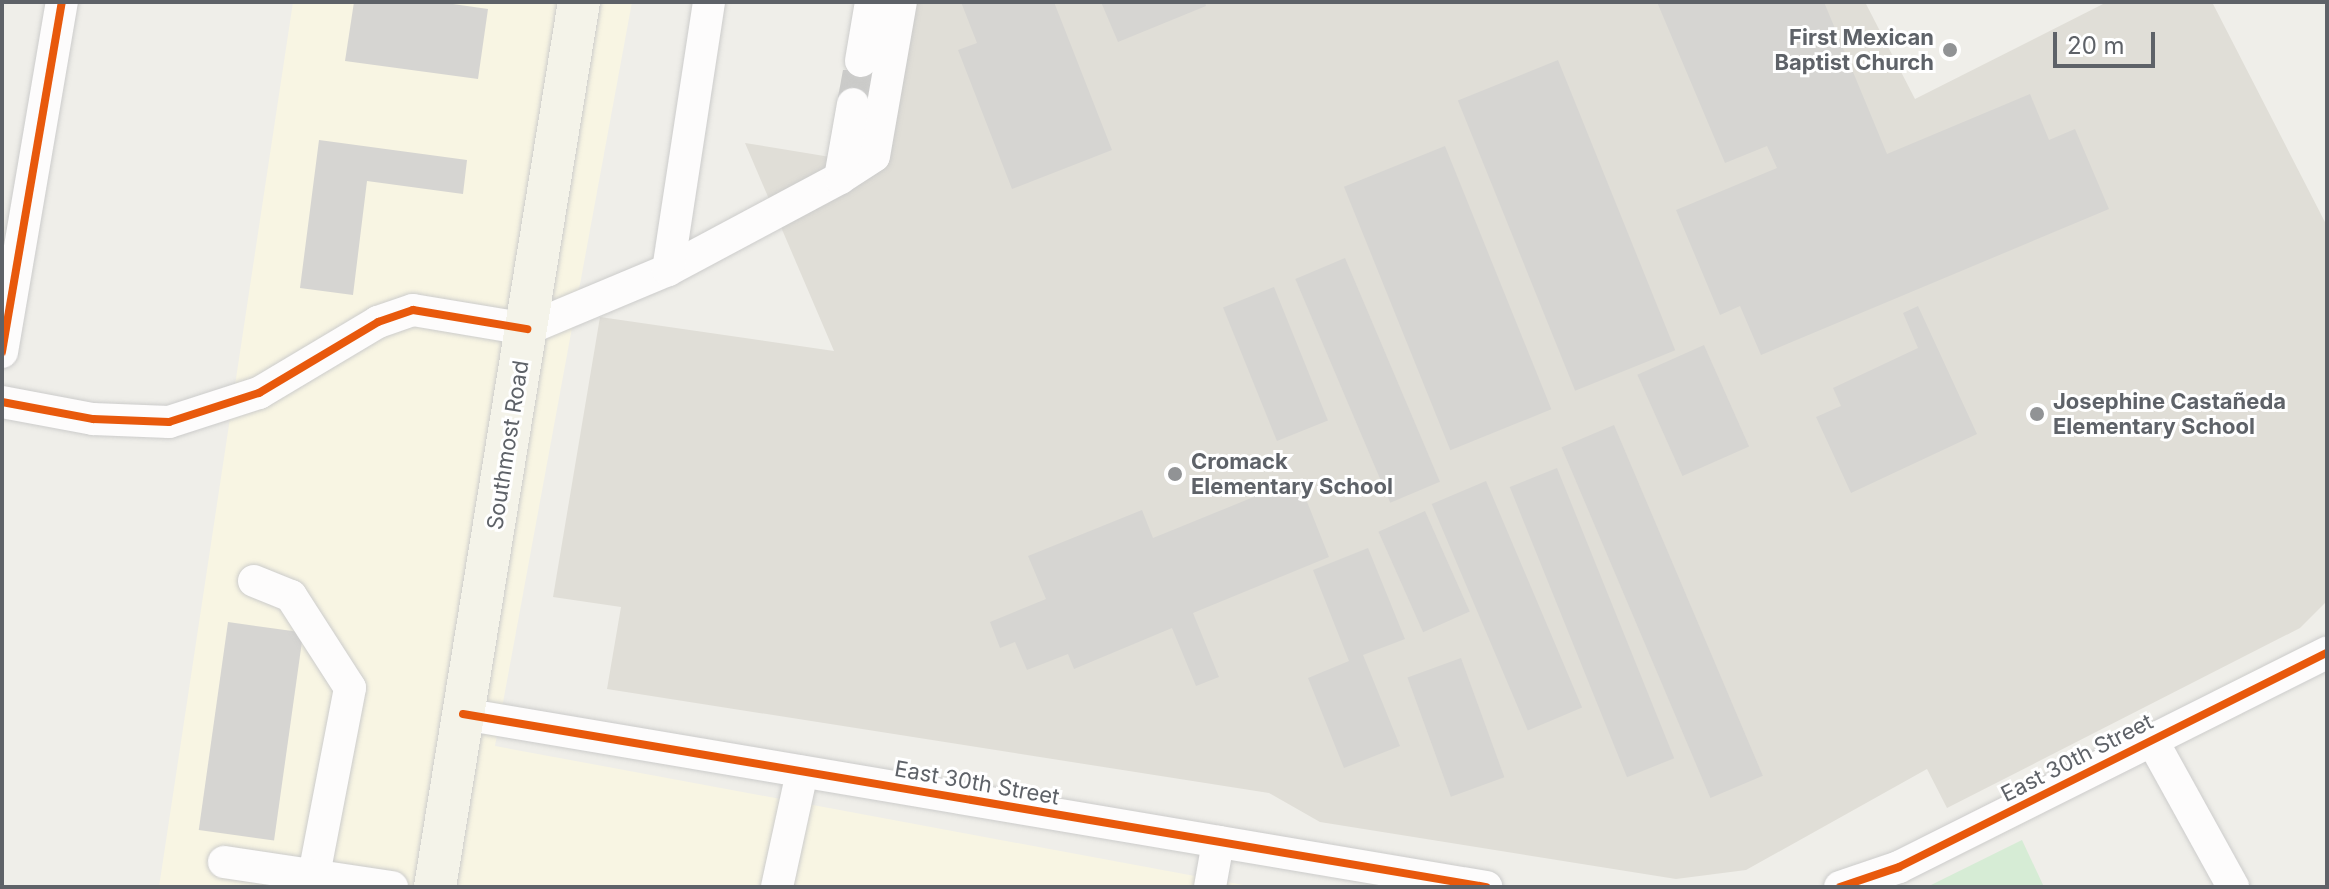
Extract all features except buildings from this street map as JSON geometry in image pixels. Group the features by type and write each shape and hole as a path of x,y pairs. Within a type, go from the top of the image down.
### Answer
{"main road":[{"name":"Southmost Road","path":"435,887 579,2"}],"street":[{"path":"2,352 62,2"},
{"path":"668,270 709,2"},
{"path":"861,61 871,2"},
{"path":"2,402 93,419 169,422 259,393 378,322 413,310 527,329 668,270 840,178 874,156 901,2"},
{"path":"840,178 853,104"},
{"path":"254,581 291,596 350,688 314,875"},
{"name":"East 30th Street","path":"1840,887 1899,867 2327,653"},
{"name":"East 30th Street","path":"463,714 1218,842 1413,881 1486,887"},
{"path":"2152,740 2233,887"},
{"path":"777,887 802,772"},
{"path":"1210,887 1218,842"},
{"path":"224,862 392,887"}],"shaded area":[{"path":"293,2 632,2 495,746 1254,887 159,887"},
{"name":"Cromack Elementary School","path":"908,2 1865,2 1915,99 2107,2 2212,2 2327,226 2327,601 2300,628 1947,808 1927,769 1746,870 1676,879 1320,822 1269,793 607,689 621,607 553,597 600,317 834,351 745,143 879,165"}],"green space":[{"path":"2022,840 2044,887 1927,887"}],"tunnel":[{"path":"853,104 861,61"}],"cycle path":[{"path":"2,352 62,2"},
{"path":"2,402 93,419 169,422 259,393 378,322 413,310 527,329"},
{"path":"1840,887 1899,867 2327,653"},
{"path":"463,714 1486,887"}],"place":[{"name":"First Mexican Baptist Church","path":"1950,50"},
{"name":"Josephine Castañeda Elementary School","path":"2037,414"},
{"name":"Cromack Elementary School","path":"1175,474"}]}
